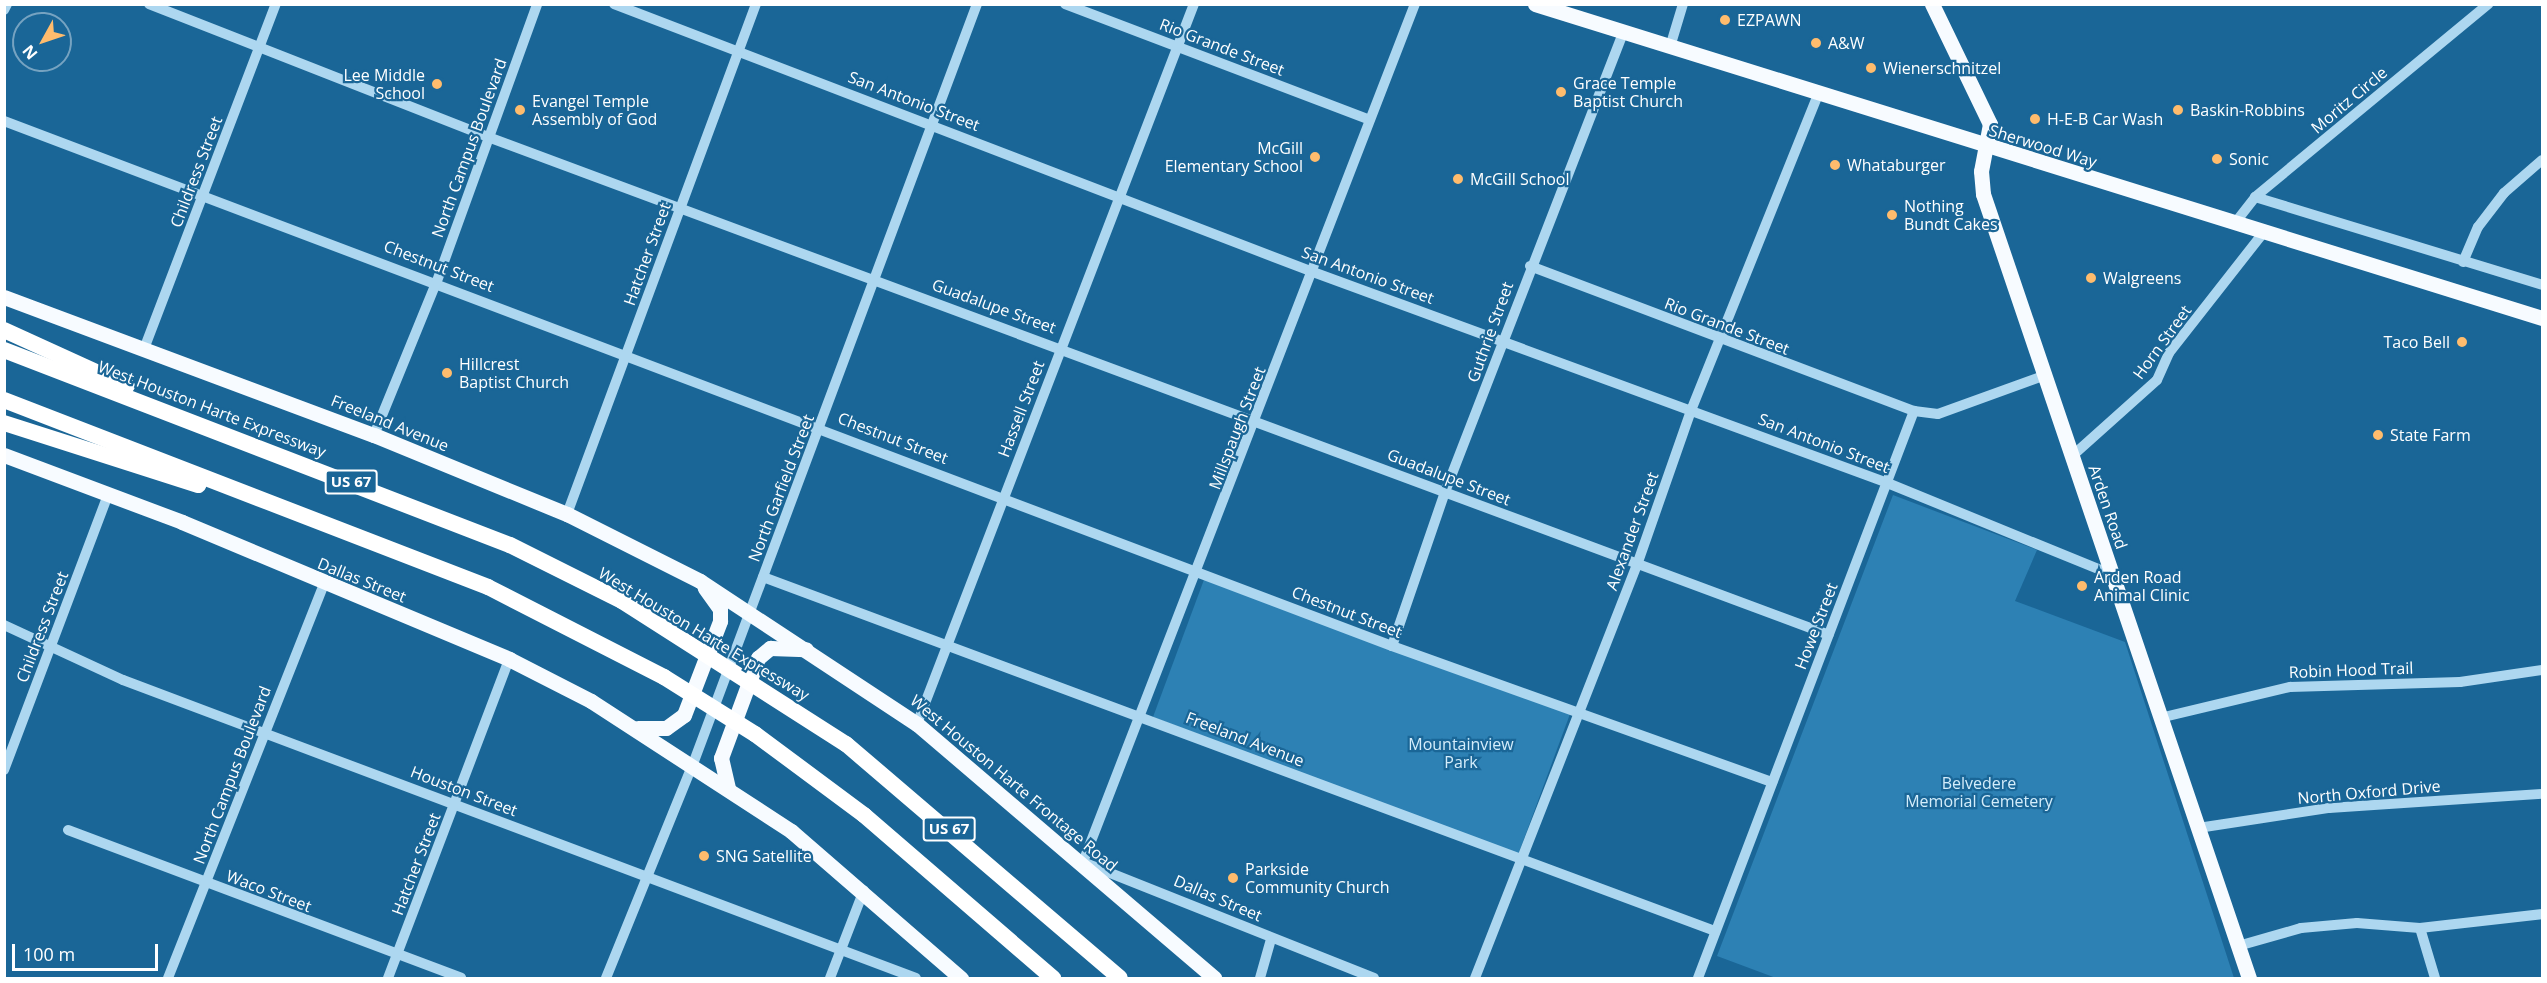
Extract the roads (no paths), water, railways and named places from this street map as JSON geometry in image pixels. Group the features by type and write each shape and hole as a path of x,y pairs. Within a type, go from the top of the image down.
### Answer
{"highway":[{"path":"4,330 268,449"},
{"name":"West Houston Harte Expressway","path":"4,350 268,449 510,545 622,601 769,691 846,744 1120,978"},
{"name":"US 67","path":"4,400 488,587 664,677 755,734 864,815 1053,978"},
{"path":"4,423 335,528"},
{"path":"1056,921 1127,978"},
{"path":"1003,934 1043,978"}],"main road":[{"name":"Sherwood Way","path":"1535,4 1986,148 2542,318"},
{"name":"Arden Road","path":"1932,4 1990,124 1983,194 2111,574 2164,717 2198,828 2249,978"},
{"name":"Freeland Avenue","path":"4,297 374,435 567,514 700,581 750,612"},
{"name":"Dallas Street","path":"4,455 108,495 509,659 635,728 693,764"},
{"path":"635,728 666,728 684,716 720,621 720,609 700,581"},
{"name":"West Houston Harte Frontage Road","path":"750,612 809,649 917,724 1083,862 1214,978"},
{"path":"728,788 721,758 758,658 770,648 809,649"},
{"path":"693,764 864,890 961,978"}],"street":[{"path":"4,10 7,4"},
{"name":"Guadalupe Street","path":"149,4 488,137 681,204 875,279 1256,419 1829,635"},
{"name":"Childress Street","path":"144,349 276,4"},
{"name":"North Campus Boulevard","path":"374,435 437,281 537,4"},
{"name":"San Antonio Street","path":"614,4 933,124 1313,272 1692,408 1886,482 2111,574"},
{"name":"Hatcher Street","path":"567,514 756,4"},
{"name":"North Garfield Street","path":"606,978 649,878 693,764 977,4"},
{"name":"Rio Grande Street","path":"1065,4 1368,119"},
{"name":"Hassell Street","path":"917,724 949,647 1004,496 1194,4"},
{"name":"Millspaugh Street","path":"1083,862 1313,272 1368,119 1415,4"},
{"path":"1670,47 1683,4"},
{"name":"Moritz Circle","path":"2235,223 2255,197 2488,4"},
{"name":"Guthrie Street","path":"1392,646 1445,492 1504,341 1530,266 1623,32"},
{"name":"Alexander Street","path":"1475,978 1518,861 1638,562 1692,408 1722,341 1818,95"},
{"name":"Chestnut Street","path":"4,121 437,281 1392,646 1772,782"},
{"path":"2463,262 2478,227 2504,194 2542,160"},
{"path":"2255,197 2542,285"},
{"name":"Horn Street","path":"2072,457 2157,380 2169,353 2264,232"},
{"name":"Rio Grande Street","path":"1530,266 1722,341 1914,411"},
{"path":"1914,411 1938,414 2043,376"},
{"name":"Howe Street","path":"1698,978 1914,411"},
{"name":"Childress Street","path":"4,770 108,495"},
{"name":"Freeland Avenue","path":"764,577 1518,861 1715,931"},
{"name":"North Campus Boulevard","path":"168,978 324,584"},
{"name":"Houston Street","path":"4,625 52,643 123,680 916,978"},
{"name":"Hatcher Street","path":"388,978 509,659"},
{"name":"Robin Hood Trail","path":"2164,717 2290,687 2460,682 2542,670"},
{"name":"North Oxford Drive","path":"2198,828 2329,808 2542,794"},
{"name":"Waco Street","path":"68,830 461,978"},
{"name":"Dallas Street","path":"1083,862 1271,939 1374,978"},
{"path":"830,978 864,890"},
{"path":"2238,946 2301,928 2357,923 2421,928 2542,914"},
{"path":"2421,928 2435,978"},
{"path":"1260,978 1271,939"}],"place":[{"name":"EZPAWN","path":"1725,20"},
{"name":"A&W","path":"1816,43"},
{"name":"Wienerschnitzel","path":"1871,68"},
{"name":"Lee Middle School","path":"437,84"},
{"name":"Grace Temple Baptist Church","path":"1561,92"},
{"name":"Evangel Temple Assembly of God","path":"520,110"},
{"name":"Baskin-Robbins","path":"2178,110"},
{"name":"H-E-B Car Wash","path":"2035,119"},
{"name":"McGill Elementary School","path":"1315,157"},
{"name":"Sonic","path":"2217,159"},
{"name":"Whataburger","path":"1835,165"},
{"name":"McGill School","path":"1458,179"},
{"name":"Nothing Bundt Cakes","path":"1892,215"},
{"name":"Walgreens","path":"2091,278"},
{"name":"Taco Bell","path":"2462,342"},
{"name":"Hillcrest Baptist Church","path":"447,373"},
{"name":"State Farm","path":"2378,435"},
{"name":"Arden Road Animal Clinic","path":"2082,586"},
{"name":"SNG Satellite","path":"704,856"},
{"name":"Parkside Community Church","path":"1233,878"}],"park label":[{"name":"Mountainview Park","path":"1461,753"},
{"name":"Belvedere Memorial Cemetery","path":"1979,792"}]}
